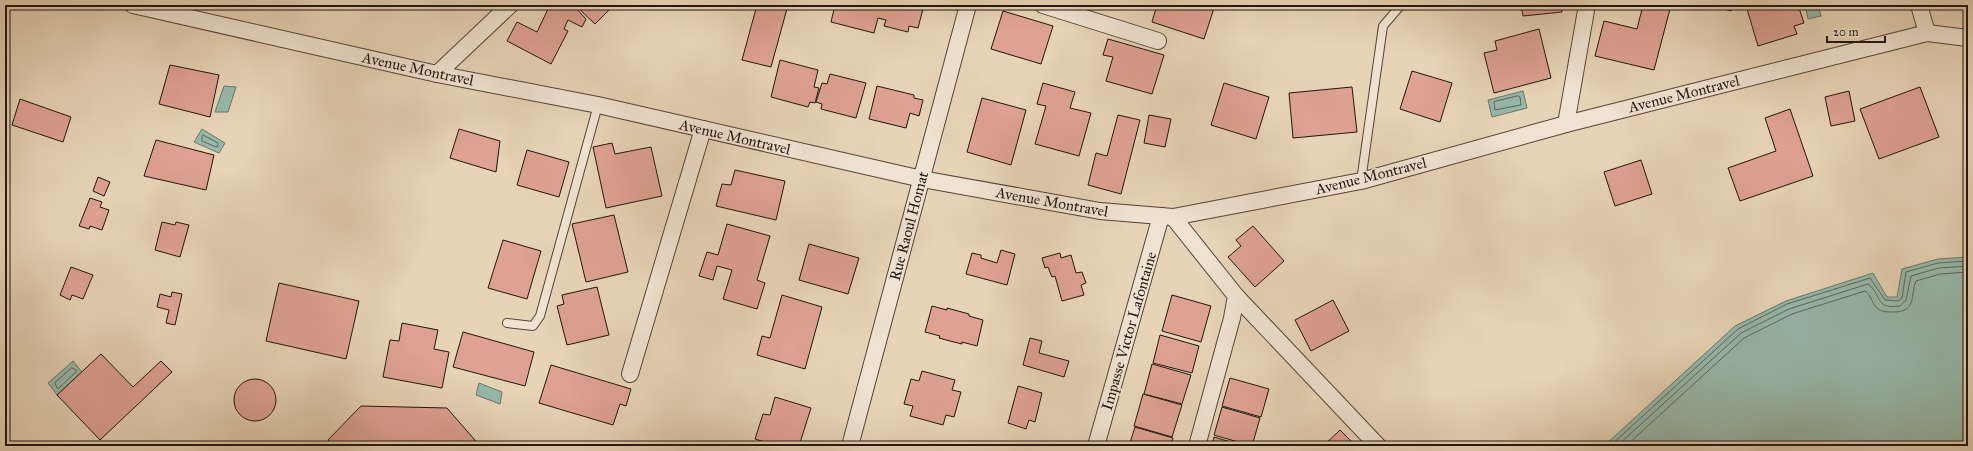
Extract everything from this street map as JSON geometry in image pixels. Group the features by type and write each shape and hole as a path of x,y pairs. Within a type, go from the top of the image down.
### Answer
{"street":[{"name":"Avenue Montravel","path":"133,5 437,74 598,105 922,179 1100,212 1167,216 1361,181 1566,124 1927,32 1968,38"},
{"path":"437,74 510,5"},
{"name":"Rue Raoul Homat","path":"850,446 968,5"},
{"path":"1043,5 1158,41"},
{"path":"1566,124 1588,5"},
{"path":"1919,5 1927,32"},
{"path":"630,374 702,129"},
{"path":"1167,216 1236,296 1378,446"},
{"name":"Impasse Victor Lafontaine","path":"1096,446 1167,216"},
{"path":"1197,446 1232,318 1236,296"}],"lane":[{"path":"1361,181 1383,26 1401,5"},
{"path":"507,323 533,326 540,316 598,105"}],"water":[{"path":"1805,5 1818,5 1821,16 1808,19"},
{"path":"224,86 236,87 228,112 215,112"},
{"path":"1523,91 1527,108 1492,117 1488,100"},
{"path":"202,129 225,143 219,153 194,142"},
{"path":"1968,257 1968,446 1604,446 1735,326 1786,301 1873,273 1887,297 1897,297 1902,269 1938,259"},
{"path":"73,361 82,372 57,395 48,383"},
{"path":"479,383 502,392 500,404 476,395"}],"building":[{"path":"550,5 573,5 586,19 582,27 568,20 564,29 568,31 551,64 507,41 517,22 537,32"},
{"path":"575,5 614,5 595,24"},
{"path":"757,5 788,5 771,67 742,60"},
{"path":"835,5 924,5 918,28 909,26 908,32 884,26 886,20 878,18 874,33 831,22"},
{"path":"1132,5 1148,5 1147,10"},
{"path":"1157,5 1215,5 1204,39 1152,22"},
{"path":"1521,5 1561,5 1562,12 1523,16"},
{"path":"1643,5 1653,5 1670,9 1654,70 1595,56 1604,21 1637,29"},
{"path":"1710,5 1733,5 1731,11"},
{"path":"1760,5 1798,5 1804,23 1794,26 1797,34 1758,46 1747,9"},
{"path":"1003,11 1053,26 1041,64 991,49"},
{"path":"1539,29 1551,78 1494,93 1484,53 1497,50 1495,41"},
{"path":"1108,39 1164,55 1152,94 1106,81 1113,57 1103,55"},
{"path":"780,60 818,70 814,87 819,88 815,103 810,102 808,107 771,97"},
{"path":"170,65 219,75 210,117 159,104"},
{"path":"1412,71 1452,83 1440,122 1400,109"},
{"path":"830,74 866,83 856,118 821,109 822,104 816,102 822,83 827,84"},
{"path":"1043,83 1075,92 1070,108 1091,113 1079,156 1035,144 1046,106 1037,104"},
{"path":"1224,83 1269,97 1256,139 1211,125"},
{"path":"877,86 914,95 914,98 923,100 919,116 910,113 906,128 869,119"},
{"path":"1352,87 1357,132 1293,138 1289,93"},
{"path":"1920,87 1939,137 1879,159 1860,109"},
{"path":"1849,91 1855,121 1831,126 1825,97"},
{"path":"982,98 1026,110 1011,165 967,152"},
{"path":"20,99 71,117 63,142 12,125"},
{"path":"1790,109 1813,176 1740,201 1728,168 1776,151 1765,118"},
{"path":"1118,115 1140,120 1121,194 1088,185 1096,153 1107,156"},
{"path":"1149,115 1171,119 1165,147 1144,143"},
{"path":"459,129 500,141 496,172 450,158"},
{"path":"156,140 214,155 206,190 144,176"},
{"path":"612,143 615,154 651,147 662,196 606,208 593,147"},
{"path":"527,150 569,162 559,197 517,185"},
{"path":"1641,160 1652,194 1615,206 1604,172"},
{"path":"735,170 785,181 776,220 716,206 722,184 731,185"},
{"path":"98,177 110,182 104,196 93,191"},
{"path":"90,198 102,202 100,207 109,210 102,230 90,226 89,229 79,226"},
{"path":"614,215 628,272 586,282 572,224"},
{"path":"162,222 175,225 176,222 189,225 180,257 155,250"},
{"path":"727,224 770,236 757,280 765,283 757,309 723,299 732,270 717,266 713,280 699,276 707,252 718,255"},
{"path":"1253,226 1284,261 1255,287 1228,257 1241,246 1236,240"},
{"path":"503,240 541,251 527,299 488,288"},
{"path":"809,244 859,258 848,294 799,280"},
{"path":"1001,250 1015,254 1007,285 966,274 972,253 981,255 981,258 997,263"},
{"path":"1060,253 1061,258 1071,255 1076,273 1082,272 1086,283 1081,285 1084,295 1062,301 1055,276 1052,277 1048,267 1045,268 1042,258"},
{"path":"71,267 93,275 83,299 72,295 70,300 60,295"},
{"path":"279,283 359,301 346,359 266,341"},
{"path":"597,287 609,335 567,345 557,306 564,304 562,295"},
{"path":"172,292 182,294 175,325 166,323 169,310 157,307 160,294 171,297"},
{"path":"782,295 822,307 805,369 757,355 762,336 770,338"},
{"path":"1172,295 1211,306 1201,342 1162,331"},
{"path":"1333,300 1349,331 1311,351 1295,320"},
{"path":"932,306 947,310 947,308 969,314 969,316 983,320 977,346 962,342 962,344 950,341 939,338 940,336 925,332"},
{"path":"402,323 438,330 434,349 449,352 442,388 383,377 390,340 399,341"},
{"path":"463,332 534,352 525,386 453,367"},
{"path":"1160,335 1199,346 1192,373 1153,363"},
{"path":"1030,338 1042,341 1039,353 1069,361 1064,377 1023,365"},
{"path":"101,354 133,387 161,361 172,372 100,440 57,395"},
{"path":"1152,364 1191,375 1182,404 1144,394"},
{"path":"551,365 631,389 626,406 620,404 613,425 539,403"},
{"path":"922,371 955,380 952,390 961,392 954,417 946,415 943,425 910,416 913,406 904,404 911,379 919,381"},
{"path":"1230,378 1269,389 1261,417 1222,406"},
{"path":"255,379 270,385 276,400 270,415 255,421 240,415 234,400 240,385"},
{"path":"1018,386 1042,393 1035,422 1029,420 1026,429 1008,423"},
{"path":"1143,394 1182,405 1172,437 1134,426"},
{"path":"775,397 811,408 799,446 777,446 755,439 763,414 770,415"},
{"path":"361,406 447,408 480,446 334,446 328,440"},
{"path":"1222,407 1260,418 1252,446 1214,435"},
{"path":"1135,427 1173,438 1171,446 1129,446"},
{"path":"1340,430 1356,446 1323,446"},
{"path":"1214,437 1244,446 1212,446"}]}
